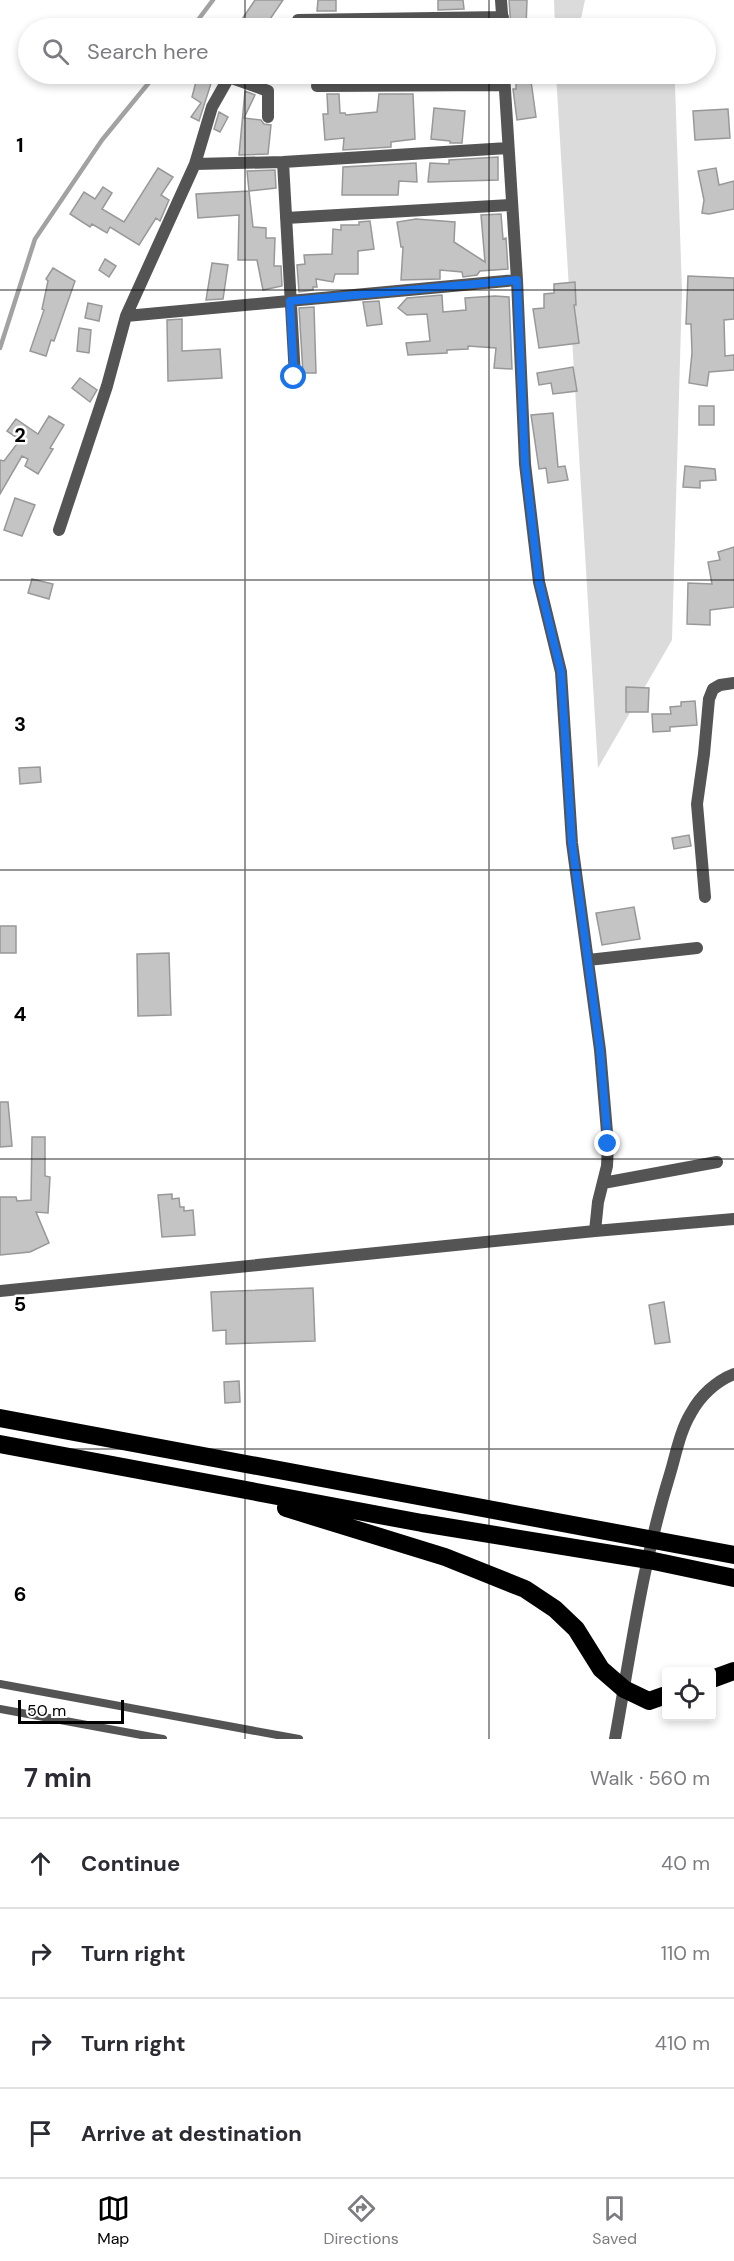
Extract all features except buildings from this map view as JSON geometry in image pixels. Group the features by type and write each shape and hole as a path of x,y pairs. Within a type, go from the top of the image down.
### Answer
{"highway":[{"path":"0,1418 734,1555"},
{"path":"0,1444 422,1523 649,1560 734,1578"},
{"path":"204,1482 445,1557 525,1588 555,1609 576,1629 601,1669 624,1689 649,1701 662,1696"},
{"path":"716,1677 734,1671"}],"street":[{"path":"501,0 503,18"},
{"path":"59,530 108,386 126,316 195,164 212,107 225,84"},
{"path":"248,84 268,91 268,117"},
{"path":"317,86 370,84"},
{"path":"504,84 517,280 525,464 539,582 561,672 572,843 588,960 608,1144 607,1166 595,1231"},
{"path":"195,164 283,162 508,148"},
{"path":"283,162 294,377"},
{"path":"286,219 512,204"},
{"path":"126,316 517,280"},
{"path":"705,897 697,804 709,699 713,689 720,685 734,683"},
{"path":"588,960 650,955 697,948"},
{"path":"603,1183 717,1162"},
{"path":"0,1291 734,1219"},
{"path":"615,1739 636,1612 661,1504 689,1415 710,1388 734,1374"}],"lane":[{"path":"0,1684 299,1739"},
{"path":"0,1709 163,1739"}],"shaded area":[{"path":"554,0 585,0 581,18 555,18"},
{"path":"557,84 675,84 682,291 672,640 598,768"}],"waterway":[{"path":"200,18 213,0"},
{"path":"0,348 35,239 102,140 148,84"}],"route":[{"path":"294,377 290,301 517,280 525,464 539,582 561,672 572,843 600,1050 608,1144"}]}
